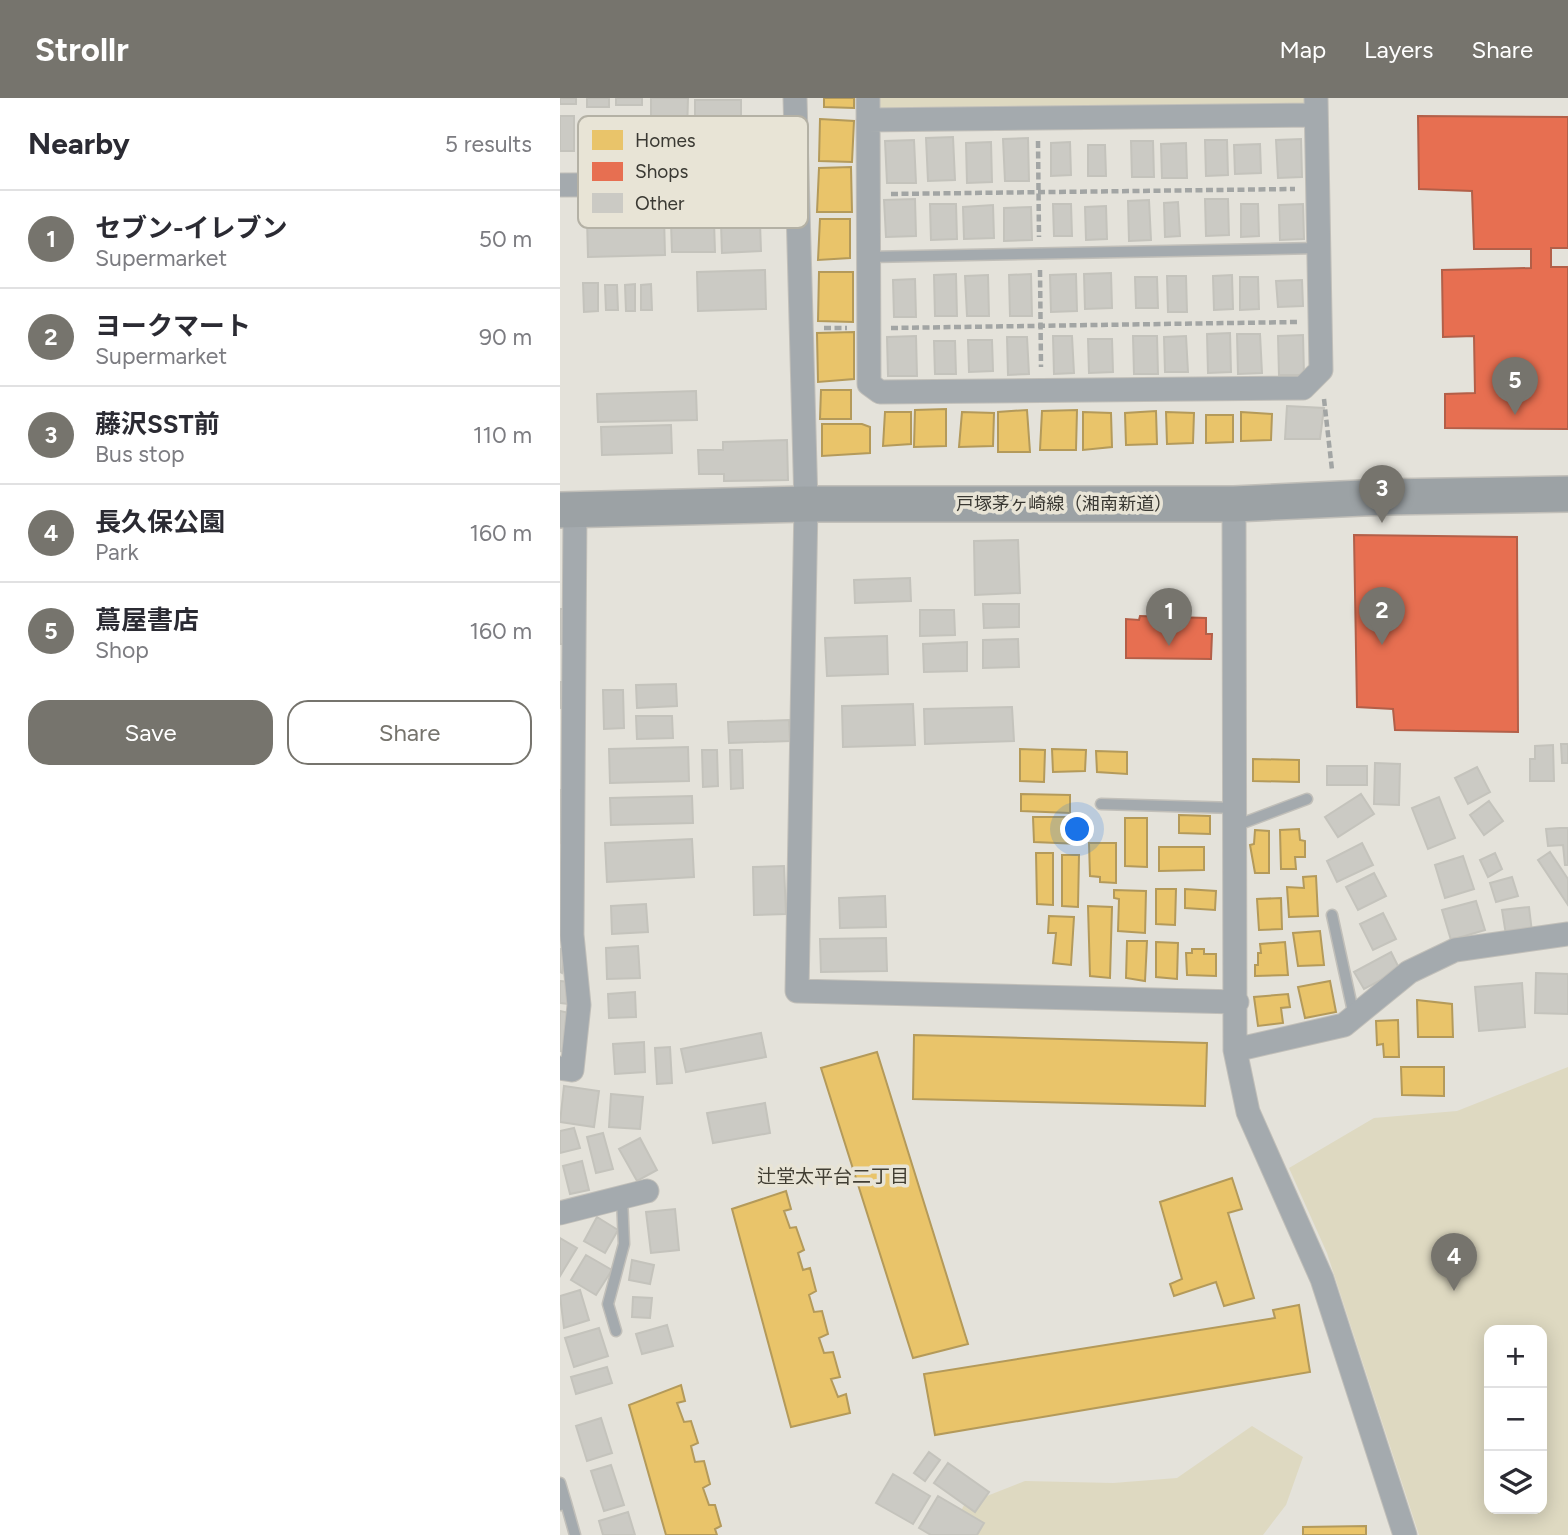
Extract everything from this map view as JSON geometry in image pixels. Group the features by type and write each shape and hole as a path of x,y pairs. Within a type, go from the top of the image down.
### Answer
{"main road":[{"name":"戸塚茅ヶ崎線（湘南新道）","path":"568,510 806,504 1234,504 1384,497 1568,494"}],"street":[{"path":"794,98 794,116"},
{"path":"1316,106 1321,370 1303,388 880,392 869,384 868,109 1316,106"},
{"path":"560,185 578,185"},
{"path":"797,228 806,504 797,991 1237,1002"},
{"path":"1234,504 1235,1050 1248,1112 1322,1279 1405,1535"},
{"path":"560,1068 572,1070 579,1004 572,936 568,510"},
{"path":"1235,1050 1344,1025 1409,972 1455,950 1568,934"},
{"path":"560,1213 647,1191"}],"lane":[{"path":"868,257 1318,248"},
{"path":"1101,804 1235,817 1307,799"},
{"path":"1332,915 1354,1016"},
{"path":"616,1331 608,1304 624,1244 622,1198"},
{"path":"560,1483 563,1504 575,1535"}],"path":[{"path":"868,195 1317,189"},
{"path":"800,329 1320,321"},
{"path":"1321,370 1332,471"}],"shaded area":[{"path":"868,98 1316,98 1316,115 868,120"},
{"path":"1568,1067 1568,1535 1419,1535 1327,1253 1289,1168 1374,1118 1457,1111"},
{"path":"1252,1426 1303,1457 1286,1505 1263,1535 949,1535 964,1505 1025,1481 1113,1483 1177,1478"}],"building: Homes":[{"path":"824,98 854,98 854,108 824,107"},
{"path":"820,119 854,121 852,162 819,161"},
{"path":"851,167 852,212 817,212 819,168"},
{"path":"820,219 850,219 850,258 818,260"},
{"path":"819,272 853,272 853,322 818,321"},
{"path":"854,332 854,379 818,382 817,333"},
{"path":"821,390 851,390 851,419 820,419"},
{"path":"946,409 946,446 914,447 915,410"},
{"path":"1027,410 1030,452 998,452 998,412"},
{"path":"1077,410 1076,450 1040,450 1042,411"},
{"path":"1156,411 1157,444 1126,445 1125,413"},
{"path":"885,412 911,412 911,444 883,446"},
{"path":"962,412 994,413 993,446 959,447"},
{"path":"1083,412 1111,413 1112,447 1083,450"},
{"path":"1166,412 1194,413 1193,443 1167,444"},
{"path":"1241,412 1272,414 1271,440 1241,441"},
{"path":"1206,415 1233,415 1233,442 1206,443"},
{"path":"822,424 862,424 870,427 870,453 822,456"},
{"path":"1020,749 1045,750 1044,782 1020,781"},
{"path":"1052,749 1086,750 1085,771 1053,772"},
{"path":"1096,751 1127,752 1127,774 1097,772"},
{"path":"1253,759 1299,760 1299,782 1253,781"},
{"path":"1021,794 1070,795 1070,813 1021,811"},
{"path":"1179,815 1210,816 1210,834 1179,833"},
{"path":"1033,817 1080,817 1080,844 1034,842"},
{"path":"1125,818 1147,818 1147,867 1125,866"},
{"path":"1299,829 1300,840 1305,841 1305,857 1295,857 1296,869 1281,869 1280,830"},
{"path":"1255,830 1269,831 1269,873 1255,873 1250,845 1254,844"},
{"path":"1089,843 1116,843 1116,883 1100,882 1100,877 1090,876"},
{"path":"1159,847 1204,847 1204,870 1159,871"},
{"path":"1036,853 1053,853 1053,905 1037,904"},
{"path":"1062,855 1079,855 1078,907 1062,906"},
{"path":"1316,876 1318,916 1289,917 1287,887 1304,888 1303,877"},
{"path":"1156,889 1176,889 1175,925 1156,924"},
{"path":"1185,889 1216,891 1215,910 1185,908"},
{"path":"1114,890 1146,891 1145,933 1118,931 1119,899 1114,898"},
{"path":"1281,898 1282,929 1259,930 1257,899"},
{"path":"1088,906 1112,907 1110,978 1090,976"},
{"path":"1049,916 1074,917 1071,965 1053,963 1056,933 1048,933"},
{"path":"1320,931 1324,965 1298,966 1293,933"},
{"path":"1127,941 1147,941 1145,981 1126,978"},
{"path":"1156,942 1178,943 1177,979 1156,977"},
{"path":"1285,942 1288,975 1255,976 1258,953 1261,953 1260,944"},
{"path":"1192,949 1204,949 1204,954 1216,954 1216,976 1187,975 1186,953 1192,953"},
{"path":"1330,981 1336,1012 1305,1018 1298,987"},
{"path":"1288,994 1290,1007 1281,1008 1283,1023 1258,1026 1254,997"},
{"path":"1417,1000 1452,1004 1453,1037 1418,1037"},
{"path":"1398,1020 1399,1057 1384,1057 1383,1044 1377,1045 1376,1021"},
{"path":"914,1035 1207,1043 1205,1106 913,1099"},
{"path":"877,1052 968,1344 913,1358 821,1068"},
{"path":"1401,1067 1444,1067 1444,1096 1402,1095"},
{"path":"1232,1178 1242,1209 1228,1213 1254,1298 1224,1306 1216,1282 1174,1296 1170,1284 1182,1279 1160,1202"},
{"path":"786,1191 791,1209 784,1211 790,1228 796,1227 804,1250 798,1253 803,1270 810,1268 816,1291 809,1295 814,1312 822,1311 828,1334 819,1338 824,1353 833,1352 840,1377 831,1379 838,1397 846,1394 850,1413 791,1427 732,1209"},
{"path":"1299,1305 1310,1372 935,1435 924,1374 1275,1318 1273,1310"},
{"path":"681,1385 685,1401 677,1403 684,1422 691,1421 698,1443 691,1446 695,1462 704,1461 710,1484 703,1488 709,1505 715,1505 721,1526 715,1529 717,1535 666,1535 629,1405"},
{"path":"1366,1526 1366,1535 1303,1535 1303,1527"}],"building: Shops":[{"path":"1418,116 1568,117 1568,248 1551,248 1551,267 1568,267 1568,429 1445,428 1445,394 1475,393 1474,336 1443,337 1442,270 1531,268 1531,249 1474,249 1472,191 1419,189"},
{"path":"1354,535 1517,537 1518,732 1395,730 1393,709 1357,707"},
{"path":"1140,616 1206,618 1206,634 1212,634 1211,659 1126,658 1126,619 1139,620"}],"building: Other":[{"path":"560,98 576,98 576,104 560,104"},
{"path":"587,98 609,98 609,107 587,107"},
{"path":"616,98 642,98 642,105 616,105"},
{"path":"651,98 688,98 687,116 651,116"},
{"path":"695,100 741,100 741,116 695,116"},
{"path":"560,116 574,116 574,151 560,151"},
{"path":"953,137 955,180 928,181 926,138"},
{"path":"1028,138 1029,181 1005,181 1003,139"},
{"path":"1301,139 1302,177 1278,178 1276,140"},
{"path":"914,140 916,183 887,183 885,141"},
{"path":"1205,140 1227,140 1228,175 1206,176"},
{"path":"1131,141 1153,141 1154,177 1132,177"},
{"path":"991,142 992,182 967,183 966,143"},
{"path":"1070,142 1071,175 1051,176 1051,143"},
{"path":"1186,143 1187,178 1162,178 1161,144"},
{"path":"1260,144 1261,173 1235,174 1234,145"},
{"path":"1088,145 1105,145 1106,176 1088,176"},
{"path":"915,199 916,236 886,237 884,200"},
{"path":"1205,199 1228,199 1229,235 1206,236"},
{"path":"1149,200 1151,240 1129,241 1128,201"},
{"path":"1178,202 1180,236 1165,237 1164,203"},
{"path":"930,204 956,204 957,239 931,240"},
{"path":"1053,204 1071,204 1072,236 1054,236"},
{"path":"1241,204 1258,204 1259,236 1241,237"},
{"path":"1303,204 1304,239 1280,240 1279,205"},
{"path":"993,205 994,238 964,239 963,207"},
{"path":"1106,206 1107,239 1086,240 1085,207"},
{"path":"1031,207 1032,240 1004,241 1004,208"},
{"path":"587,228 664,228 665,255 588,257"},
{"path":"671,228 714,228 715,252 672,252"},
{"path":"721,228 760,228 761,251 722,253"},
{"path":"765,270 766,309 698,311 697,272"},
{"path":"1111,273 1112,308 1085,309 1084,274"},
{"path":"956,274 957,316 935,316 934,275"},
{"path":"1031,274 1032,316 1010,316 1009,275"},
{"path":"1076,274 1077,311 1051,312 1050,275"},
{"path":"988,275 989,316 967,316 965,276"},
{"path":"1232,275 1233,309 1214,310 1213,276"},
{"path":"1167,276 1186,276 1187,312 1168,312"},
{"path":"1135,277 1157,277 1158,308 1136,308"},
{"path":"1240,277 1258,277 1259,309 1240,310"},
{"path":"915,279 916,317 894,317 893,280"},
{"path":"1302,280 1303,306 1278,307 1276,281"},
{"path":"583,283 598,283 598,311 584,312"},
{"path":"635,284 635,311 626,311 625,285"},
{"path":"651,284 652,310 641,310 641,285"},
{"path":"605,285 617,285 618,310 606,310"},
{"path":"1230,333 1231,372 1208,373 1207,334"},
{"path":"1237,334 1260,334 1262,373 1238,374"},
{"path":"1303,335 1304,375 1279,375 1278,336"},
{"path":"916,336 917,376 888,376 887,337"},
{"path":"1053,336 1072,336 1074,373 1054,374"},
{"path":"1133,336 1157,336 1158,374 1134,374"},
{"path":"1186,336 1188,372 1165,372 1164,337"},
{"path":"1007,337 1027,337 1029,374 1008,375"},
{"path":"1088,339 1112,339 1113,372 1089,373"},
{"path":"968,340 992,340 993,371 969,372"},
{"path":"934,341 955,341 956,374 935,374"},
{"path":"696,391 697,420 598,422 597,394"},
{"path":"1287,406 1324,408 1320,439 1285,439"},
{"path":"671,425 672,453 602,455 601,427"},
{"path":"787,440 788,480 724,481 724,474 699,474 698,450 723,450 723,442"},
{"path":"1018,540 1020,593 975,595 974,541"},
{"path":"910,578 911,601 855,603 854,580"},
{"path":"983,604 1019,604 1019,627 984,628"},
{"path":"560,609 566,609 567,644 560,644"},
{"path":"920,610 954,610 955,635 920,636"},
{"path":"887,636 888,674 827,676 825,638"},
{"path":"1018,639 1019,667 983,668 983,640"},
{"path":"967,642 967,671 924,672 923,644"},
{"path":"560,682 569,682 570,708 560,708"},
{"path":"676,684 677,706 637,708 636,685"},
{"path":"603,690 623,690 624,728 604,729"},
{"path":"913,704 915,745 843,747 842,706"},
{"path":"1012,707 1014,741 925,744 924,709"},
{"path":"636,716 672,716 673,738 637,739"},
{"path":"789,720 790,741 729,743 728,722"},
{"path":"1561,744 1568,744 1568,763 1562,763"},
{"path":"1553,745 1554,781 1530,781 1530,759 1535,759 1535,746"},
{"path":"688,747 689,781 610,783 609,749"},
{"path":"702,750 717,750 718,786 703,787"},
{"path":"730,750 742,750 743,788 731,789"},
{"path":"1375,763 1400,764 1399,805 1374,804"},
{"path":"1327,766 1367,766 1367,785 1327,785"},
{"path":"1477,767 1490,792 1468,804 1455,778"},
{"path":"560,790 566,790 567,843 560,843"},
{"path":"1361,794 1374,814 1338,837 1325,817"},
{"path":"692,796 693,823 611,825 610,798"},
{"path":"1439,797 1455,838 1428,849 1412,808"},
{"path":"1489,801 1503,821 1484,835 1470,815"},
{"path":"1568,828 1568,865 1565,865 1563,845 1548,846 1546,829"},
{"path":"692,839 694,877 607,882 605,843"},
{"path":"1362,843 1373,865 1337,882 1327,861"},
{"path":"1550,852 1568,879 1568,905 1538,860"},
{"path":"1495,853 1502,869 1488,877 1480,860"},
{"path":"1463,856 1474,889 1445,898 1435,865"},
{"path":"784,866 786,914 754,915 753,867"},
{"path":"1374,873 1386,896 1358,910 1346,887"},
{"path":"1512,877 1518,896 1496,902 1490,883"},
{"path":"885,896 886,927 840,928 839,898"},
{"path":"1476,901 1485,930 1451,940 1442,910"},
{"path":"646,904 648,932 612,934 611,906"},
{"path":"1529,907 1532,932 1506,935 1502,910"},
{"path":"1383,913 1396,939 1373,950 1360,924"},
{"path":"886,938 887,971 821,972 820,939"},
{"path":"638,946 640,978 607,979 606,948"},
{"path":"560,949 566,950 562,973 560,972"},
{"path":"1391,952 1400,970 1364,989 1354,972"},
{"path":"1536,973 1568,974 1568,1014 1535,1013"},
{"path":"560,981 571,982 568,1004 560,1003"},
{"path":"1522,983 1525,1027 1479,1031 1475,987"},
{"path":"635,992 636,1017 609,1018 608,994"},
{"path":"560,1011 574,1014 565,1052 560,1051"},
{"path":"761,1033 766,1057 686,1072 681,1049"},
{"path":"644,1042 645,1072 615,1074 613,1044"},
{"path":"670,1047 672,1083 657,1084 655,1048"},
{"path":"564,1086 599,1091 594,1127 560,1122"},
{"path":"611,1094 643,1097 640,1129 609,1127"},
{"path":"765,1103 770,1133 713,1143 707,1113"},
{"path":"574,1128 580,1148 560,1153 560,1131"},
{"path":"603,1133 613,1169 596,1173 587,1137"},
{"path":"640,1138 657,1170 637,1181 619,1149"},
{"path":"582,1161 589,1190 570,1194 563,1166"},
{"path":"675,1209 679,1250 651,1253 646,1212"},
{"path":"597,1217 618,1230 605,1253 584,1241"},
{"path":"560,1238 577,1248 560,1276"},
{"path":"586,1255 612,1270 596,1295 571,1280"},
{"path":"632,1260 654,1265 650,1284 629,1280"},
{"path":"580,1290 589,1320 564,1328 560,1296"},
{"path":"633,1297 652,1298 650,1318 632,1317"},
{"path":"667,1325 673,1346 642,1354 636,1334"},
{"path":"599,1328 608,1356 574,1367 565,1338"},
{"path":"607,1367 612,1383 576,1394 571,1377"},
{"path":"601,1418 612,1453 587,1461 576,1426"},
{"path":"929,1452 940,1460 925,1481 914,1473"},
{"path":"948,1463 989,1492 975,1512 934,1483"},
{"path":"611,1465 624,1505 604,1511 591,1471"},
{"path":"893,1474 930,1496 913,1524 876,1503"},
{"path":"938,1496 984,1523 977,1535 931,1535 919,1528"},
{"path":"628,1512 635,1535 603,1535 599,1521"}],"place":[{"name":"蔦屋書店","path":"1515,415"},
{"name":"藤沢SST前","path":"1382,523"},
{"name":"ヨークマート","path":"1382,645"},
{"name":"セブン-イレブン","path":"1169,646"},
{"name":"長久保公園","path":"1454,1291"}],"district":[{"name":"辻堂太平台二丁目","path":"833,1176"}]}
